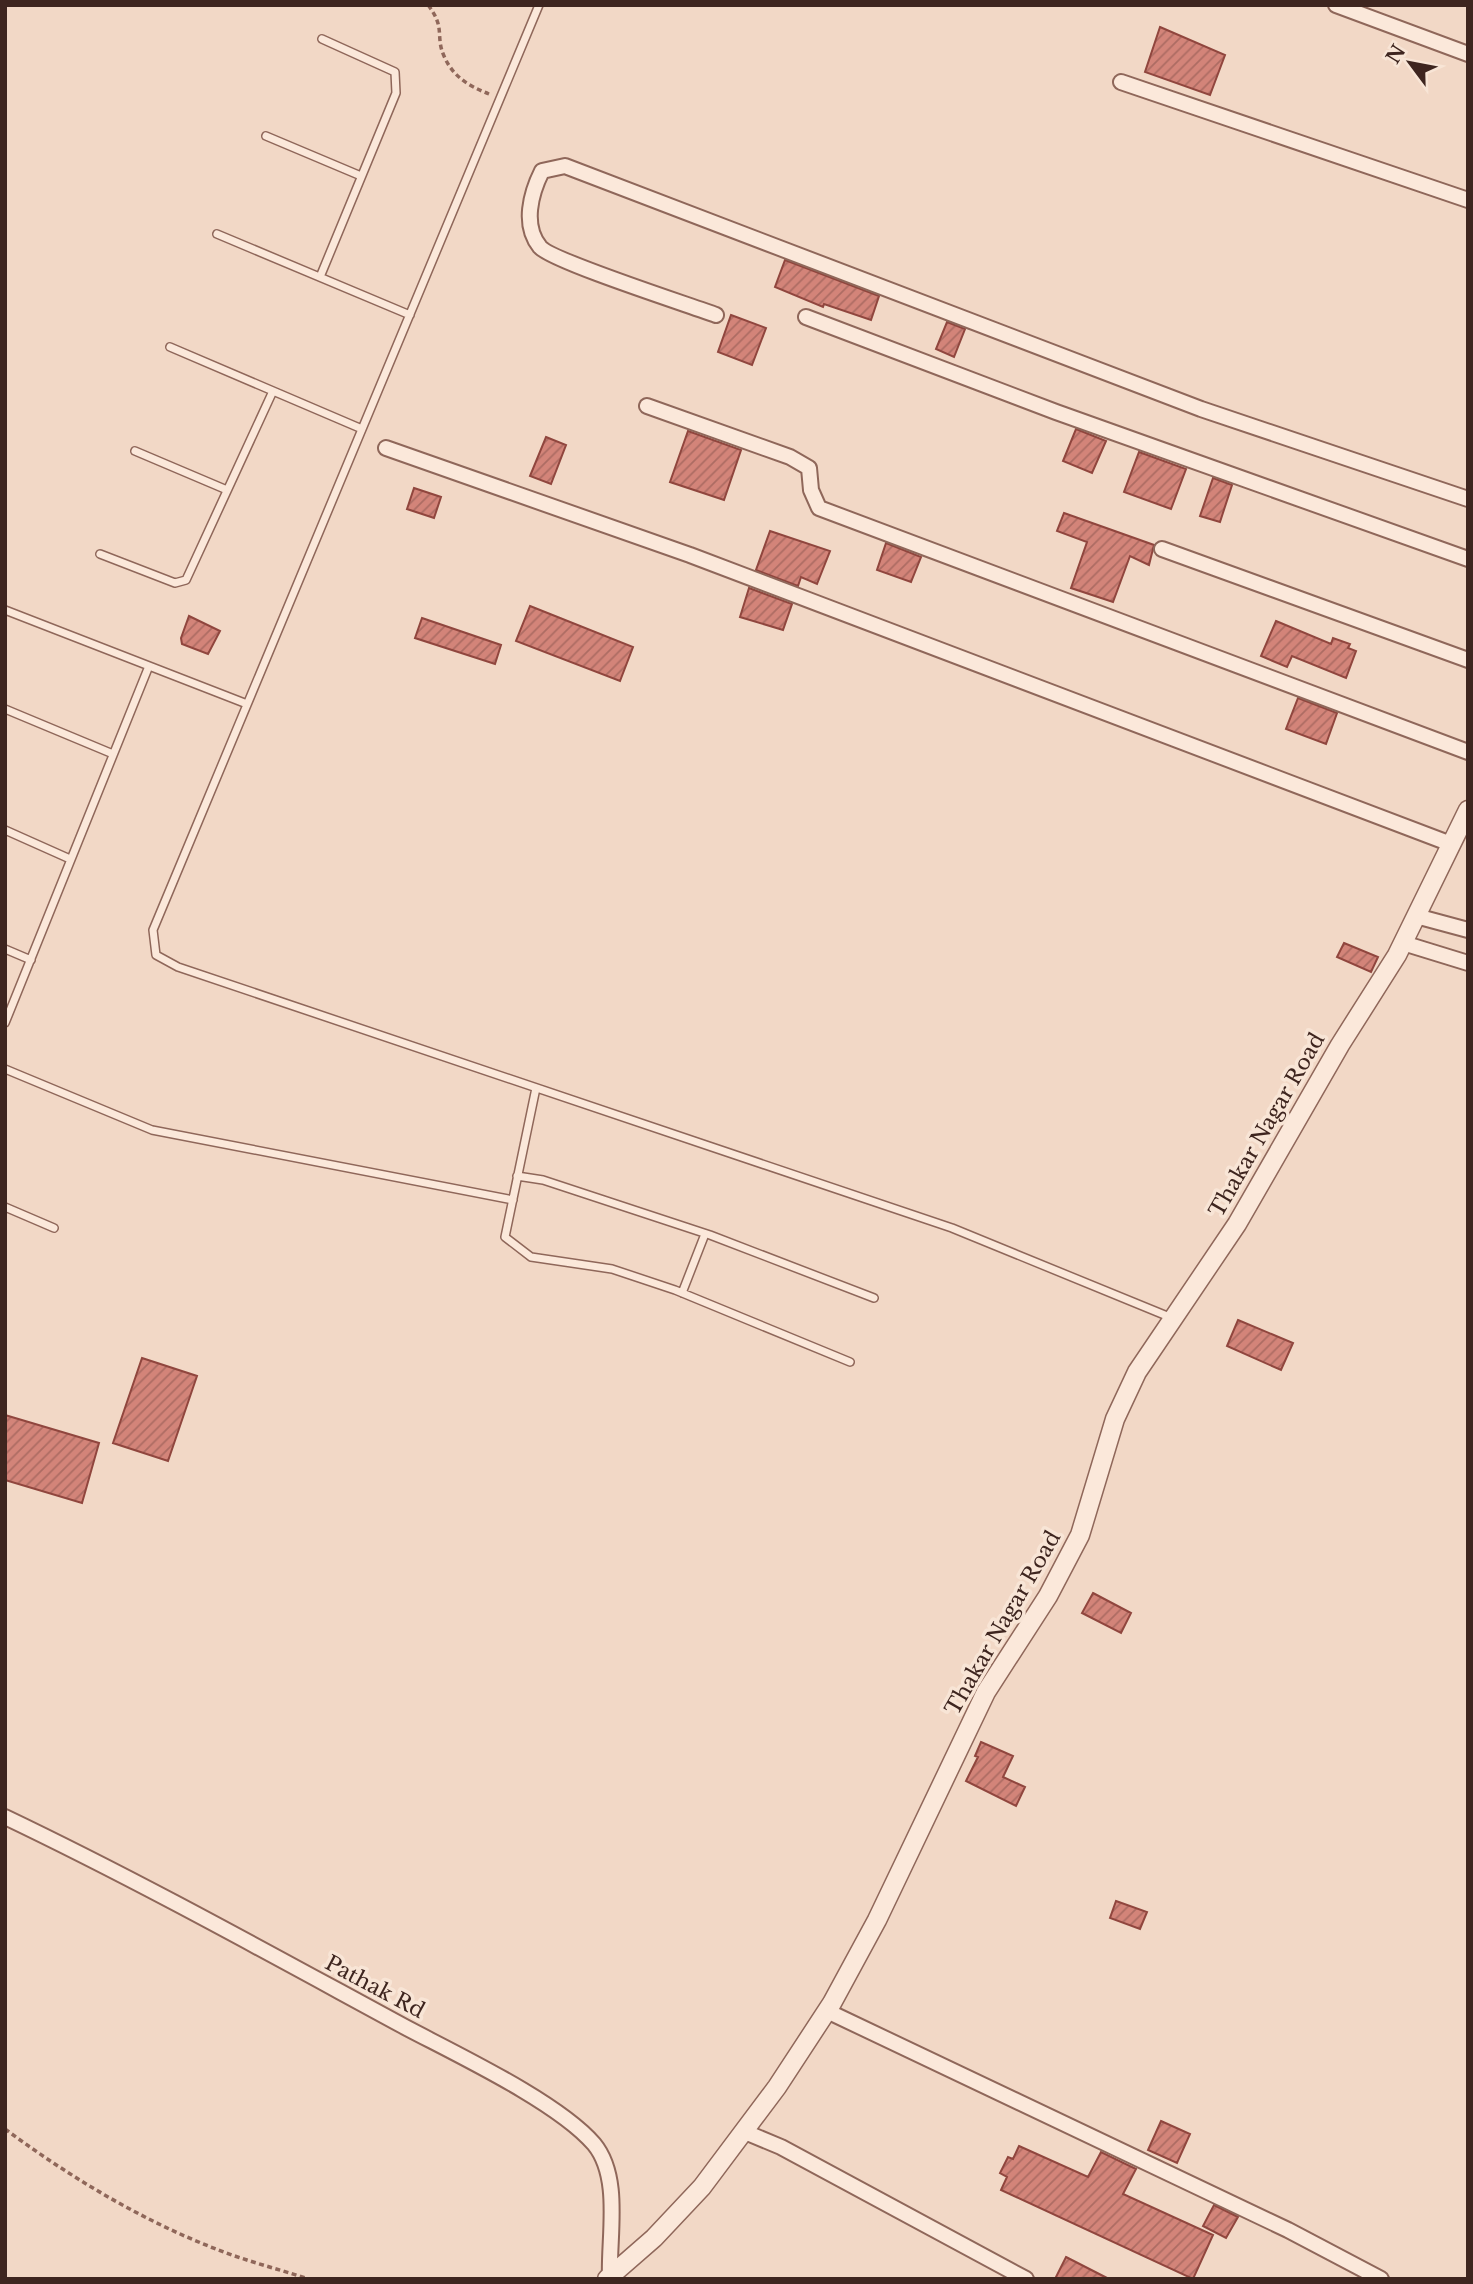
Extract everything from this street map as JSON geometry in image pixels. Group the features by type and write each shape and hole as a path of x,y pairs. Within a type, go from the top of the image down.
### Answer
{"street":[{"path":"1336,5 1468,54"},
{"path":"1121,82 1468,200"},
{"path":"716,314 565,260 541,248 531,227 531,192 542,171 565,166 1200,409 1468,499"},
{"path":"806,317 1056,412 1468,559"},
{"path":"647,406 790,457 809,468 811,490 819,508 1468,752"},
{"path":"386,448 690,555 1451,844"},
{"path":"1162,549 1468,660"},
{"name":"Thakar Nagar Road","path":"611,2278 662,2230 702,2187 745,2132 827,2011 877,1920 986,1692 1048,1596 1080,1535 1115,1419 1137,1372 1237,1224 1340,1045 1403,943 1468,810"},
{"path":"1416,916 1468,930"},
{"path":"1403,943 1468,963"},
{"name":"Pathak Rd","path":"5,1817 110,1867 441,2046 573,2126 595,2146 609,2179 611,2278"},
{"path":"827,2011 1289,2230 1381,2279"},
{"path":"745,2132 781,2147 1026,2279"}],"lane":[{"path":"539,5 153,930 156,955 178,967 952,1228 1173,1319"},
{"path":"320,277 396,93 395,72 321,38"},
{"path":"266,136 361,176"},
{"path":"217,234 410,315"},
{"path":"170,347 362,429"},
{"path":"100,554 175,583 186,580 273,391"},
{"path":"135,451 227,490"},
{"path":"5,610 247,705"},
{"path":"5,1023 149,666"},
{"path":"5,709 113,754"},
{"path":"5,830 70,859"},
{"path":"5,949 31,960"},
{"path":"5,1069 152,1130 513,1200"},
{"path":"536,1088 505,1237 531,1257 612,1269 682,1293 850,1362"},
{"path":"517,1176 542,1180 705,1234 874,1298"},
{"path":"5,1207 54,1228"},
{"path":"682,1293 705,1234"}],"path":[{"path":"428,5 439,20 443,55 464,83 500,98"},
{"path":"5,2129 56,2167 135,2211 216,2249 309,2279"}],"building":[{"path":"1160,27 1225,55 1210,95 1145,72"},
{"path":"785,260 879,296 871,320 824,304 823,307 775,287"},
{"path":"731,315 766,328 752,365 718,352"},
{"path":"947,322 965,329 954,357 936,349"},
{"path":"1076,429 1106,441 1092,473 1063,461"},
{"path":"688,431 741,450 724,500 670,482"},
{"path":"546,437 566,445 551,484 530,476"},
{"path":"1139,452 1186,469 1171,509 1124,492"},
{"path":"1213,478 1232,485 1220,522 1200,516"},
{"path":"414,488 441,497 434,518 407,509"},
{"path":"1064,513 1154,545 1149,565 1130,556 1113,602 1071,588 1087,542 1057,531"},
{"path":"770,531 830,551 817,584 801,577 798,586 756,570"},
{"path":"886,543 921,557 911,582 877,570"},
{"path":"749,588 792,604 783,630 740,617"},
{"path":"530,606 633,647 620,681 516,641"},
{"path":"189,616 220,631 208,654 182,644 181,638"},
{"path":"422,618 501,645 495,664 415,638"},
{"path":"1276,621 1331,644 1333,638 1350,644 1348,648 1356,651 1346,678 1292,656 1287,667 1261,656"},
{"path":"1298,698 1337,713 1326,744 1286,729"},
{"path":"1344,943 1378,957 1371,972 1337,957"},
{"path":"1238,1320 1293,1343 1281,1370 1227,1346"},
{"path":"142,1358 197,1376 168,1461 113,1443"},
{"path":"5,1415 99,1443 82,1503 5,1480"},
{"path":"1093,1593 1131,1613 1121,1633 1082,1613"},
{"path":"981,1742 1013,1756 1003,1777 1025,1787 1016,1806 966,1781 978,1757 975,1756"},
{"path":"1116,1901 1147,1912 1140,1929 1110,1918"},
{"path":"1161,2121 1190,2134 1177,2163 1148,2150"},
{"path":"1019,2146 1088,2177 1101,2152 1136,2169 1123,2194 1213,2235 1193,2279 1001,2190 1007,2177 1000,2173 1008,2157 1013,2159"},
{"path":"1214,2205 1238,2217 1226,2238 1203,2226"},
{"path":"1066,2257 1109,2279 1055,2279"}]}
